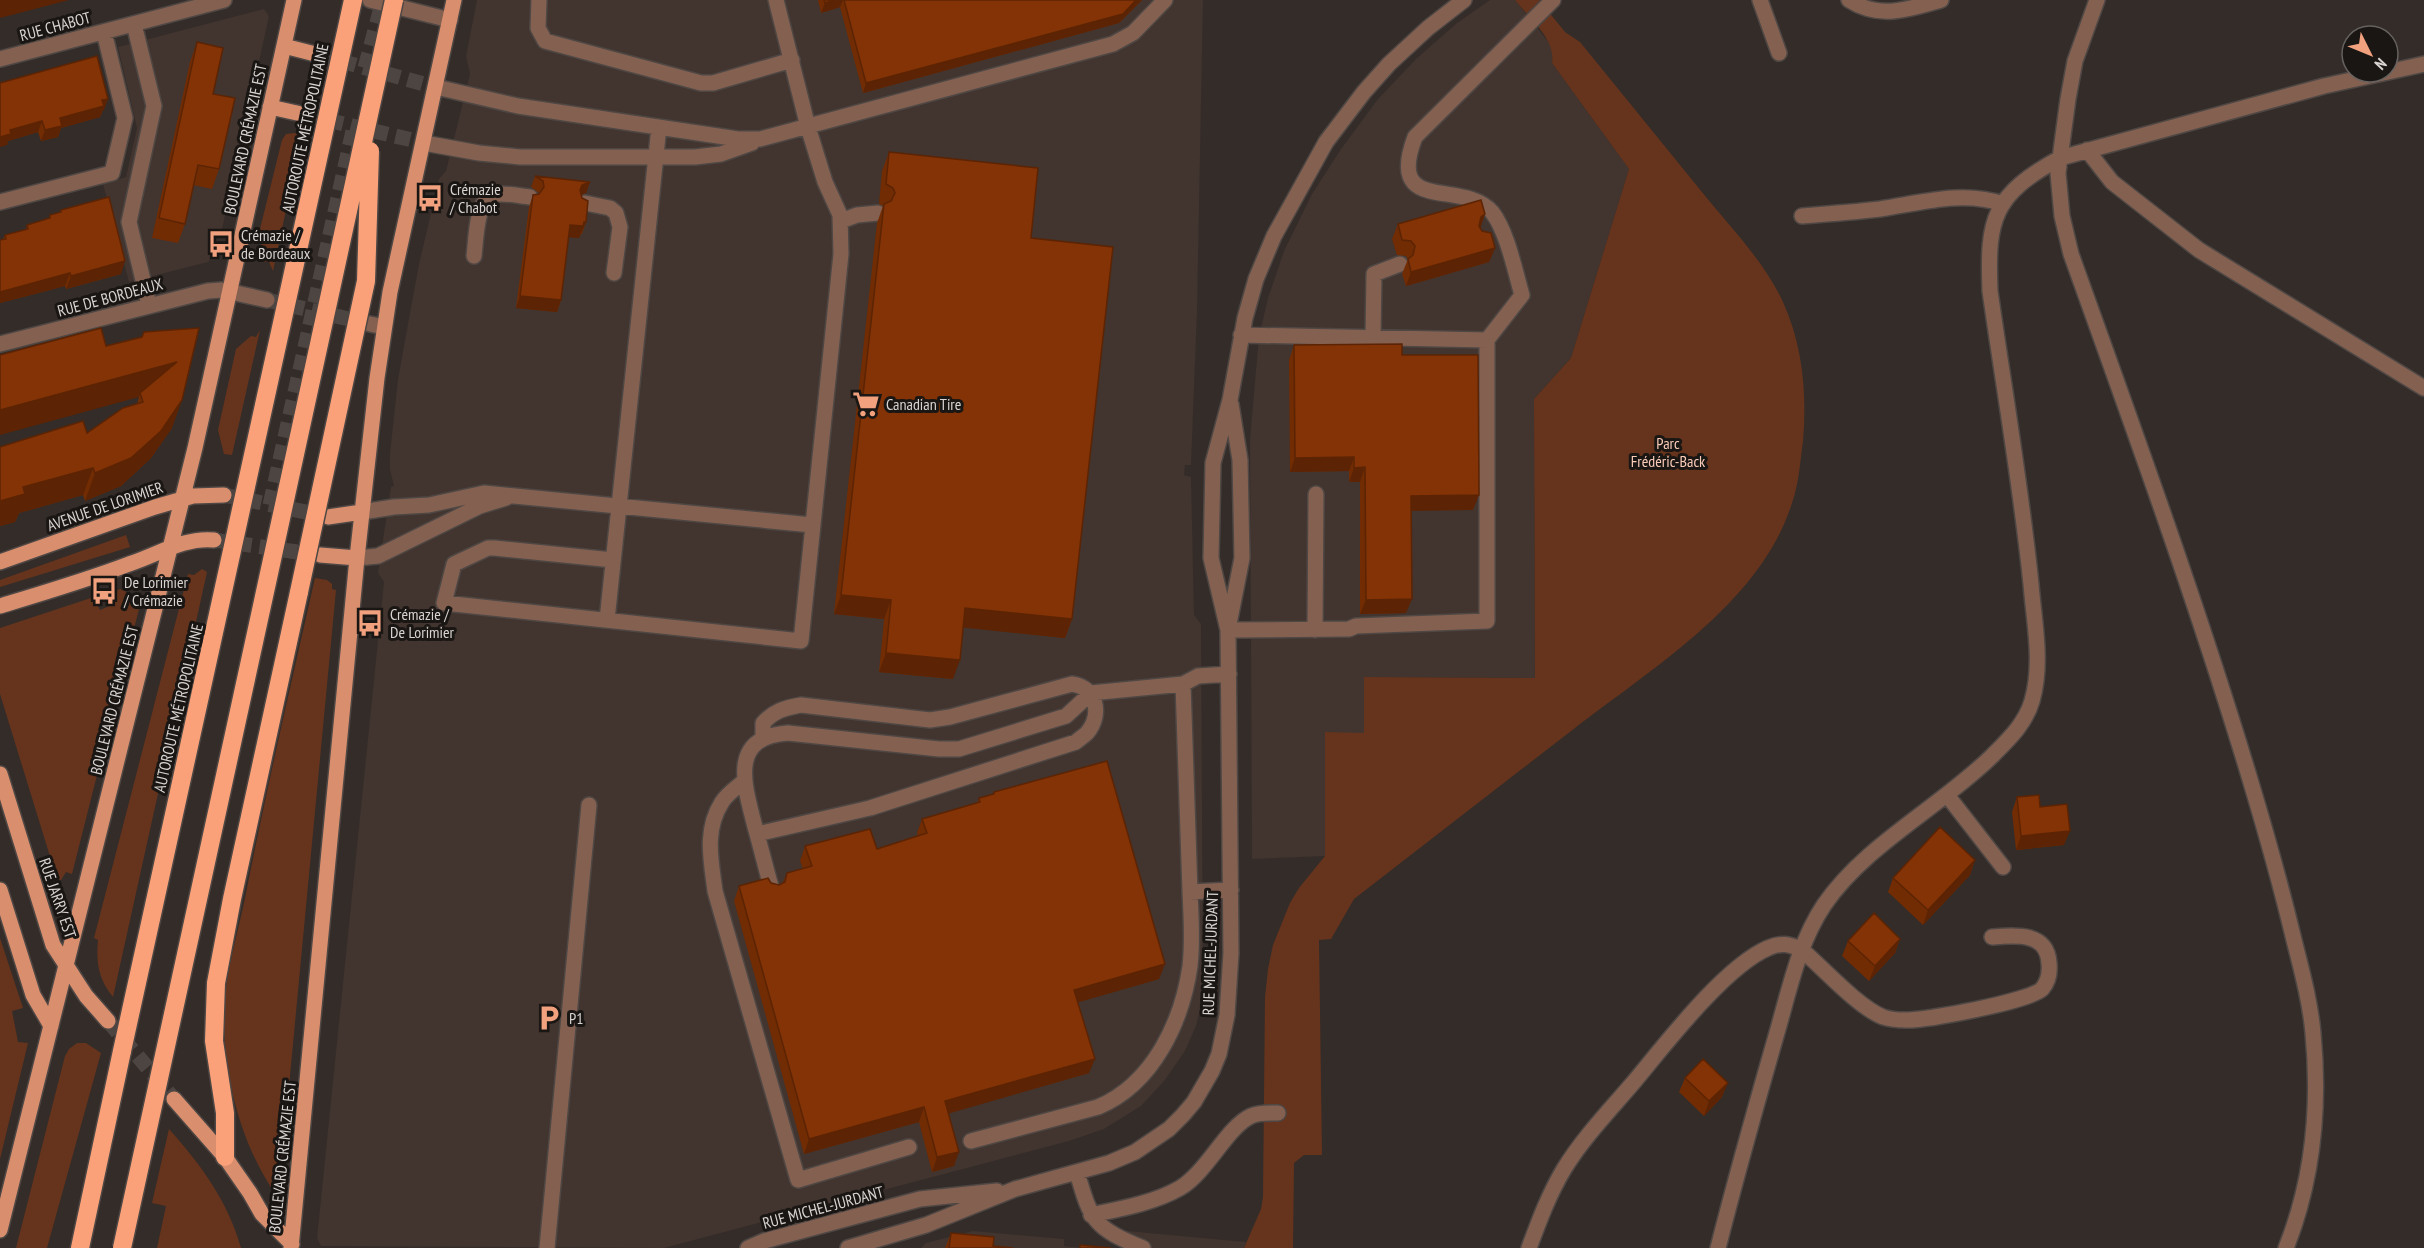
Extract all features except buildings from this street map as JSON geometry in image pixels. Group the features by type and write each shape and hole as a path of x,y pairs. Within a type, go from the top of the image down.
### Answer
{"highway":[{"name":"AUTOROUTE MÉTROPOLITAINE","path":"80,1248 353,0"},
{"path":"122,1248 394,0"},
{"path":"225,1156 225,1113 214,1041 216,983 236,878 366,281 372,104"}],"main road":[{"name":"BOULEVARD CRÉMAZIE EST","path":"0,1230 171,548 294,0"},
{"name":"BOULEVARD CRÉMAZIE EST","path":"291,1246 362,512 377,326 430,85 454,0"},
{"path":"284,46 319,56"},
{"path":"270,107 306,115"},
{"name":"AVENUE DE LORIMIER","path":"0,562 182,499 224,495"},
{"path":"328,517 362,512"},
{"path":"0,606 130,564 193,540 214,540"},
{"path":"320,555 357,558"},
{"name":"RUE JARRY EST","path":"0,774 49,934 67,969 108,1021"},
{"path":"0,890 33,995 51,1026"},
{"path":"174,1099 225,1156 262,1214 291,1246"}],"street":[{"name":"RUE CHABOT","path":"0,59 224,0"},
{"path":"370,0 450,20"},
{"path":"540,0 538,28 545,41 701,83 714,83 792,60"},
{"path":"613,560 488,548 454,564 444,603 801,641 841,254 841,221 825,182 808,127 776,0"},
{"path":"418,141 520,157 695,157 714,155 760,139 1113,44 1133,33 1165,0"},
{"path":"1228,630 1211,558 1212,463 1230,400 1241,335 1256,279 1265,255 1293,200 1326,142 1364,92 1389,64 1428,28 1464,0"},
{"path":"1228,630 1349,629 1361,625 1487,621 1487,340 1522,295 1503,232 1493,213 1471,198 1429,192 1416,183 1408,172 1408,154 1415,136 1554,0"},
{"path":"1760,0 1779,53"},
{"path":"1850,0 1871,11 1886,13 1941,0"},
{"path":"2097,0 2075,61 2058,173 2062,216 2071,254 2199,617 2238,740 2276,863 2305,985 2313,1032 2316,1114 2304,1188 2286,1248"},
{"path":"134,24 154,106 129,222 149,305"},
{"path":"0,202 112,173 124,118 104,32"},
{"path":"2400,69 2424,64"},
{"path":"1718,1248 1742,1154 1802,950 1824,904 1867,859 1968,779 2019,728 2031,703 2037,678 2037,652 2025,528 1990,291 1988,253 1992,223 2012,191 2032,173 2060,158 2340,82"},
{"path":"430,85 518,106 738,140 760,139"},
{"path":"607,620 659,127"},
{"path":"2087,150 2112,182 2199,250 2424,388"},
{"path":"474,256 480,212 484,201 493,195 530,197"},
{"path":"1802,216 1877,209 1959,197 1984,198 2003,204"},
{"path":"585,203 610,208 619,221 614,273"},
{"path":"841,221 857,215 878,213"},
{"path":"1373,338 1374,274 1400,264"},
{"name":"RUE DE BORDEAUX","path":"0,344 198,292 230,292 267,300"},
{"path":"1241,335 1487,340"},
{"path":"1228,630 1242,558 1240,460 1230,400"},
{"path":"362,512 382,508 429,506 473,494 520,496 813,525"},
{"path":"1315,630 1316,494"},
{"path":"357,558 378,556 480,506 520,496"},
{"name":"RUE MICHEL-JURDANT","path":"848,1248 926,1225 1015,1189 1109,1163 1152,1142 1183,1115 1205,1085 1219,1054 1227,1016 1231,953 1228,630"},
{"path":"772,890 743,782 747,757 753,746 763,738 788,733 939,749 959,749 1066,716 1091,693 1183,684 1198,676 1228,674"},
{"path":"757,834 870,808 1076,742 1087,733 1094,721 1096,709 1091,693 1082,685 1072,684 950,717 930,720 801,705 782,708 771,714 763,723 763,738"},
{"path":"971,1141 1098,1107 1114,1100 1139,1080 1162,1047 1177,1017 1190,966 1192,934 1183,684"},
{"path":"743,782 723,800 710,834 709,850 715,891 798,1180 909,1147"},
{"path":"1947,795 2003,867"},
{"path":"547,1248 589,805"},
{"path":"1190,892 1230,890"},
{"path":"1529,1248 1549,1196 1592,1129 1681,1026 1742,965 1766,949 1779,944 1790,945 1802,950 1867,1008 1884,1017 1904,1021 1924,1019 2025,998 2041,989 2048,979 2049,965 2048,952 2039,940 2024,936 1992,937"},
{"path":"1091,1215 1149,1200 1180,1188 1201,1171 1245,1119 1264,1113 1278,1113"},
{"path":"1077,1172 1091,1215 1107,1231 1143,1248"},
{"name":"RUE MICHEL-JURDANT","path":"748,1248 764,1241 920,1199 1015,1189"},
{"path":"879,1210 888,1220 888,1230 884,1238"}],"shaded area":[{"path":"477,0 1203,0 1197,311 1191,465 1185,465 1184,475 1191,477 1194,615 1201,624 1203,997 1196,1026 1185,1051 1165,1080 1141,1106 1104,1129 1069,1141 664,1248 321,1246 317,1238 384,582 378,573 391,487 394,486 390,470 390,453 398,379 419,264 439,179 446,171 470,74 466,56"},
{"path":"1490,0 1515,0 1550,44 1554,53 1552,63 1629,169 1571,358 1534,399 1535,678 1364,677 1364,733 1325,733 1325,856 1252,859 1250,439 1259,336 1268,298 1284,251 1312,194 1341,149 1378,99 1416,59 1457,23"},
{"path":"264,9 269,16 221,234 213,232 211,244 217,247 214,255 208,262 129,282 103,184 126,177 137,128 118,47"},
{"path":"973,1231 1064,1239 1064,1246 1083,1248 921,1248 926,1243"},
{"path":"1127,1231 1246,1242 1244,1248 1126,1248"}],"green space":[{"name":"Parc Frédéric-Back","path":"1515,0 1539,0 1565,32 1580,42 1748,247 1776,288 1795,336 1804,388 1803,441 1796,488 1777,539 1756,571 1731,602 1702,630 1354,899 1331,939 1319,940 1322,1155 1304,1155 1294,1163 1293,1248 1244,1248 1261,1209 1263,1197 1265,997 1268,969 1273,945 1290,903 1325,856 1325,732 1364,733 1364,677 1535,678 1534,399 1571,358 1629,169 1552,63 1552,54 1546,37"},
{"path":"286,134 302,135 273,271 269,262 265,262 259,233 282,140"},
{"path":"260,330 232,455 224,454 218,430 236,349 251,336 256,337"},
{"path":"126,535 130,547 0,587 0,580"},
{"path":"202,569 207,572 113,997 101,977 97,956 98,940 94,938 188,574 194,575"},
{"path":"315,578 327,580 332,584 332,589 336,590 280,1181 278,1191 274,1192 262,1173 237,1112 225,1046 225,993"},
{"path":"120,589 131,594 134,607 139,609 72,874 66,872 61,880 57,879 0,694 0,628 103,594 106,601 97,604 100,610 112,605 109,594"},
{"path":"0,938 23,1008 12,1011 18,1042 28,1043 0,1159"},
{"path":"77,1043 86,1043 101,1053 47,1248 16,1248 65,1056 69,1049"},
{"path":"169,1129 212,1184 229,1215 241,1248 157,1248 166,1206 152,1203"}],"tunnel":[{"path":"365,68 383,0"},
{"path":"319,55 424,84"},
{"path":"306,115 412,140"},
{"path":"270,505 354,126"},
{"path":"267,300 366,323"},
{"path":"224,495 325,516"},
{"path":"214,540 318,555"},
{"path":"108,1021 174,1099"}],"place":[{"name":"Crémazie / Chabot","path":"430,198"},
{"name":"Crémazie / de Bordeaux","path":"221,244"},
{"name":"Canadian Tire","path":"866,404"},
{"name":"De Lorimier / Crémazie","path":"104,591"},
{"name":"Crémazie / De Lorimier","path":"370,623"},
{"name":"P1","path":"549,1018"}]}
